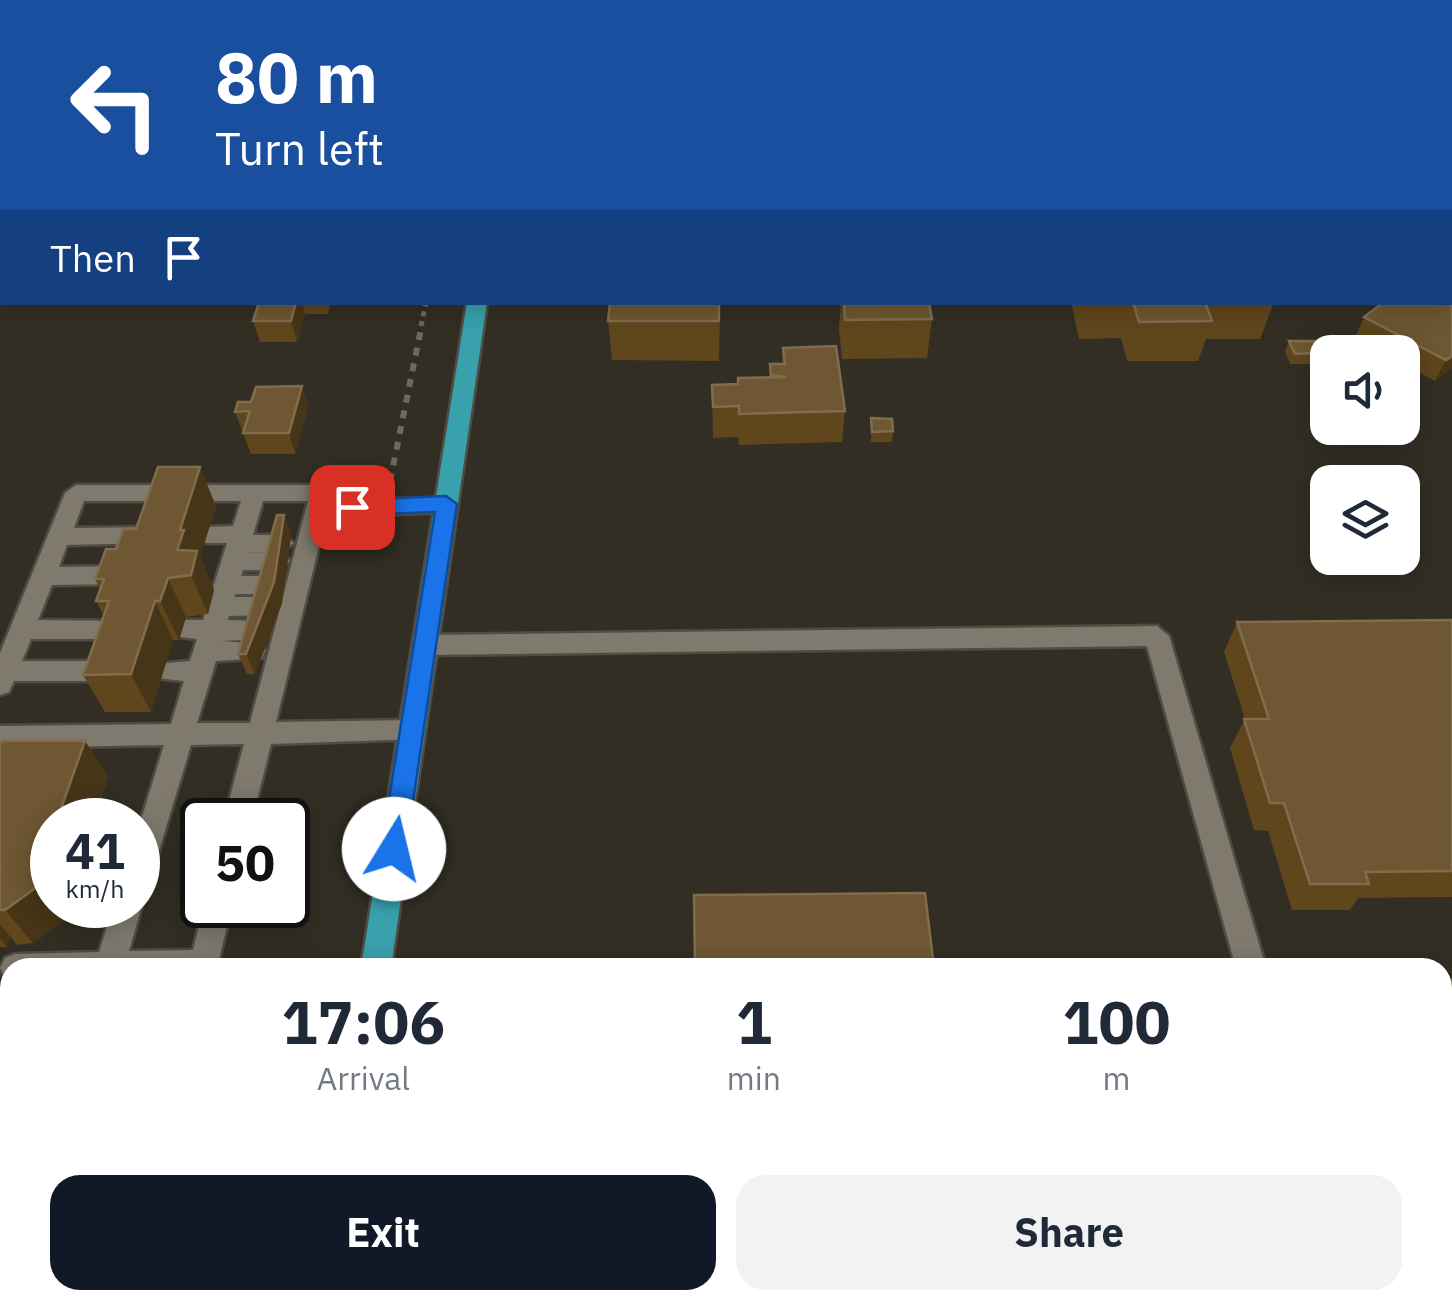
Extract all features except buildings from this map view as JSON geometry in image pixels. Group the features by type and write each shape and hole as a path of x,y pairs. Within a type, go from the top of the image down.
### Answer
{"main road":[{"path":"378,958 476,305"}],"lane":[{"path":"119,671 3,678 76,493 321,493 281,596 243,798"},
{"path":"160,799 254,494"},
{"path":"317,509 446,504"},
{"path":"58,537 166,534"},
{"path":"207,534 222,595"},
{"path":"43,576 140,575"},
{"path":"199,575 222,595 281,596"},
{"path":"182,629 222,595 281,596"},
{"path":"222,595 281,596"},
{"path":"164,671 222,595"},
{"path":"22,629 120,630"},
{"path":"424,646 1157,636 1247,958"},
{"path":"0,738 412,731"},
{"path":"112,958 121,928"},
{"path":"205,958 212,928"}],"path":[{"path":"388,492 425,305"}],"route":[{"path":"352,507 446,504 394,849"}]}
